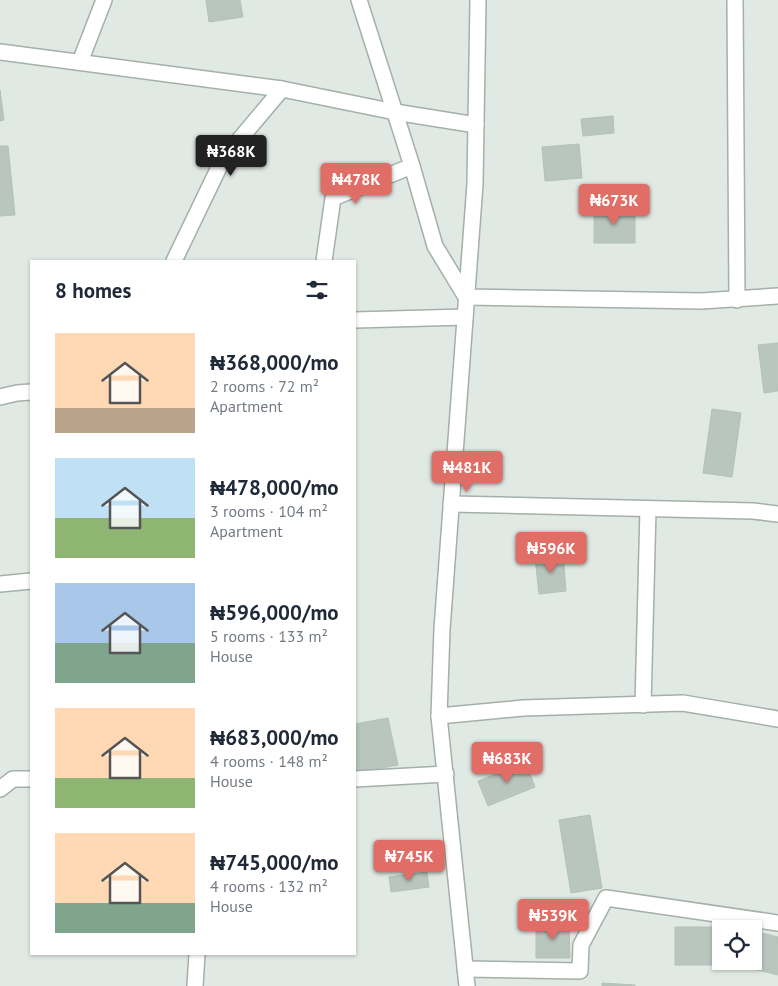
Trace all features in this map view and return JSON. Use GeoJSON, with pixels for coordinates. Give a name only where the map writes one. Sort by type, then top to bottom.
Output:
{"type":"FeatureCollection","features":[{"type":"Feature","properties":{"kind":"street"},"geometry":{"type":"LineString","coordinates":[[80,62],[104,0]]}},
{"type":"Feature","properties":{"kind":"street"},"geometry":{"type":"LineString","coordinates":[[359,0],[412,166],[435,246],[466,297]]}},
{"type":"Feature","properties":{"kind":"street"},"geometry":{"type":"LineString","coordinates":[[467,986],[439,716],[442,629],[475,184],[478,0]]}},
{"type":"Feature","properties":{"kind":"street"},"geometry":{"type":"LineString","coordinates":[[735,0],[737,300]]}},
{"type":"Feature","properties":{"kind":"street"},"geometry":{"type":"LineString","coordinates":[[0,52],[282,89],[394,112],[476,125]]}},
{"type":"Feature","properties":{"kind":"street"},"geometry":{"type":"LineString","coordinates":[[174,260],[223,159],[282,89]]}},
{"type":"Feature","properties":{"kind":"street"},"geometry":{"type":"LineString","coordinates":[[324,260],[333,198],[412,166]]}},
{"type":"Feature","properties":{"kind":"street"},"geometry":{"type":"LineString","coordinates":[[466,297],[701,301],[778,296]]}},
{"type":"Feature","properties":{"kind":"street"},"geometry":{"type":"LineString","coordinates":[[356,320],[465,316]]}},
{"type":"Feature","properties":{"kind":"street"},"geometry":{"type":"LineString","coordinates":[[0,397],[30,392]]}},
{"type":"Feature","properties":{"kind":"street"},"geometry":{"type":"LineString","coordinates":[[451,504],[778,514]]}},
{"type":"Feature","properties":{"kind":"street"},"geometry":{"type":"LineString","coordinates":[[643,705],[648,509]]}},
{"type":"Feature","properties":{"kind":"street"},"geometry":{"type":"LineString","coordinates":[[0,584],[30,581]]}},
{"type":"Feature","properties":{"kind":"street"},"geometry":{"type":"LineString","coordinates":[[439,716],[523,708],[683,703],[778,719]]}},
{"type":"Feature","properties":{"kind":"street"},"geometry":{"type":"LineString","coordinates":[[356,779],[446,774]]}},
{"type":"Feature","properties":{"kind":"street"},"geometry":{"type":"LineString","coordinates":[[0,789],[13,779],[30,779]]}},
{"type":"Feature","properties":{"kind":"street"},"geometry":{"type":"LineString","coordinates":[[465,969],[580,971],[581,945],[606,898],[778,923]]}},
{"type":"Feature","properties":{"kind":"street"},"geometry":{"type":"LineString","coordinates":[[195,986],[197,955]]}},
{"type":"Feature","properties":{"kind":"building"},"geometry":{"type":"Polygon","coordinates":[[[206,0],[240,0],[243,17],[209,22],[206,0]]]}},
{"type":"Feature","properties":{"kind":"building"},"geometry":{"type":"Polygon","coordinates":[[[0,90],[4,120],[0,121],[0,90]]]}},
{"type":"Feature","properties":{"kind":"building"},"geometry":{"type":"Polygon","coordinates":[[[613,116],[614,133],[583,136],[581,119],[613,116]]]}},
{"type":"Feature","properties":{"kind":"building"},"geometry":{"type":"Polygon","coordinates":[[[579,144],[582,178],[545,181],[542,147],[579,144]]]}},
{"type":"Feature","properties":{"kind":"building"},"geometry":{"type":"Polygon","coordinates":[[[0,146],[8,146],[15,215],[0,216],[0,146]]]}},
{"type":"Feature","properties":{"kind":"building"},"geometry":{"type":"Polygon","coordinates":[[[594,209],[635,209],[635,243],[594,243],[594,209]]]}},
{"type":"Feature","properties":{"kind":"building"},"geometry":{"type":"Polygon","coordinates":[[[778,343],[778,391],[764,393],[758,345],[778,343]]]}},
{"type":"Feature","properties":{"kind":"building"},"geometry":{"type":"Polygon","coordinates":[[[712,409],[741,413],[732,477],[703,473],[712,409]]]}},
{"type":"Feature","properties":{"kind":"building"},"geometry":{"type":"Polygon","coordinates":[[[563,554],[566,591],[539,594],[535,557],[563,554]]]}},
{"type":"Feature","properties":{"kind":"building"},"geometry":{"type":"Polygon","coordinates":[[[388,718],[398,765],[356,773],[356,724],[388,718]]]}},
{"type":"Feature","properties":{"kind":"building"},"geometry":{"type":"Polygon","coordinates":[[[526,763],[535,787],[488,806],[478,781],[526,763]]]}},
{"type":"Feature","properties":{"kind":"building"},"geometry":{"type":"Polygon","coordinates":[[[590,815],[602,888],[571,893],[559,820],[590,815]]]}},
{"type":"Feature","properties":{"kind":"building"},"geometry":{"type":"Polygon","coordinates":[[[427,872],[429,887],[391,892],[389,877],[427,872]]]}},
{"type":"Feature","properties":{"kind":"building"},"geometry":{"type":"Polygon","coordinates":[[[569,923],[570,958],[536,958],[536,924],[569,923]]]}},
{"type":"Feature","properties":{"kind":"building"},"geometry":{"type":"Polygon","coordinates":[[[675,927],[712,927],[712,965],[675,965],[675,927]]]}},
{"type":"Feature","properties":{"kind":"building"},"geometry":{"type":"Polygon","coordinates":[[[762,933],[778,937],[778,975],[758,970],[762,970],[762,933]]]}},
{"type":"Feature","properties":{"kind":"building"},"geometry":{"type":"Polygon","coordinates":[[[602,983],[635,985],[635,986],[602,986],[602,983]]]}}]}
